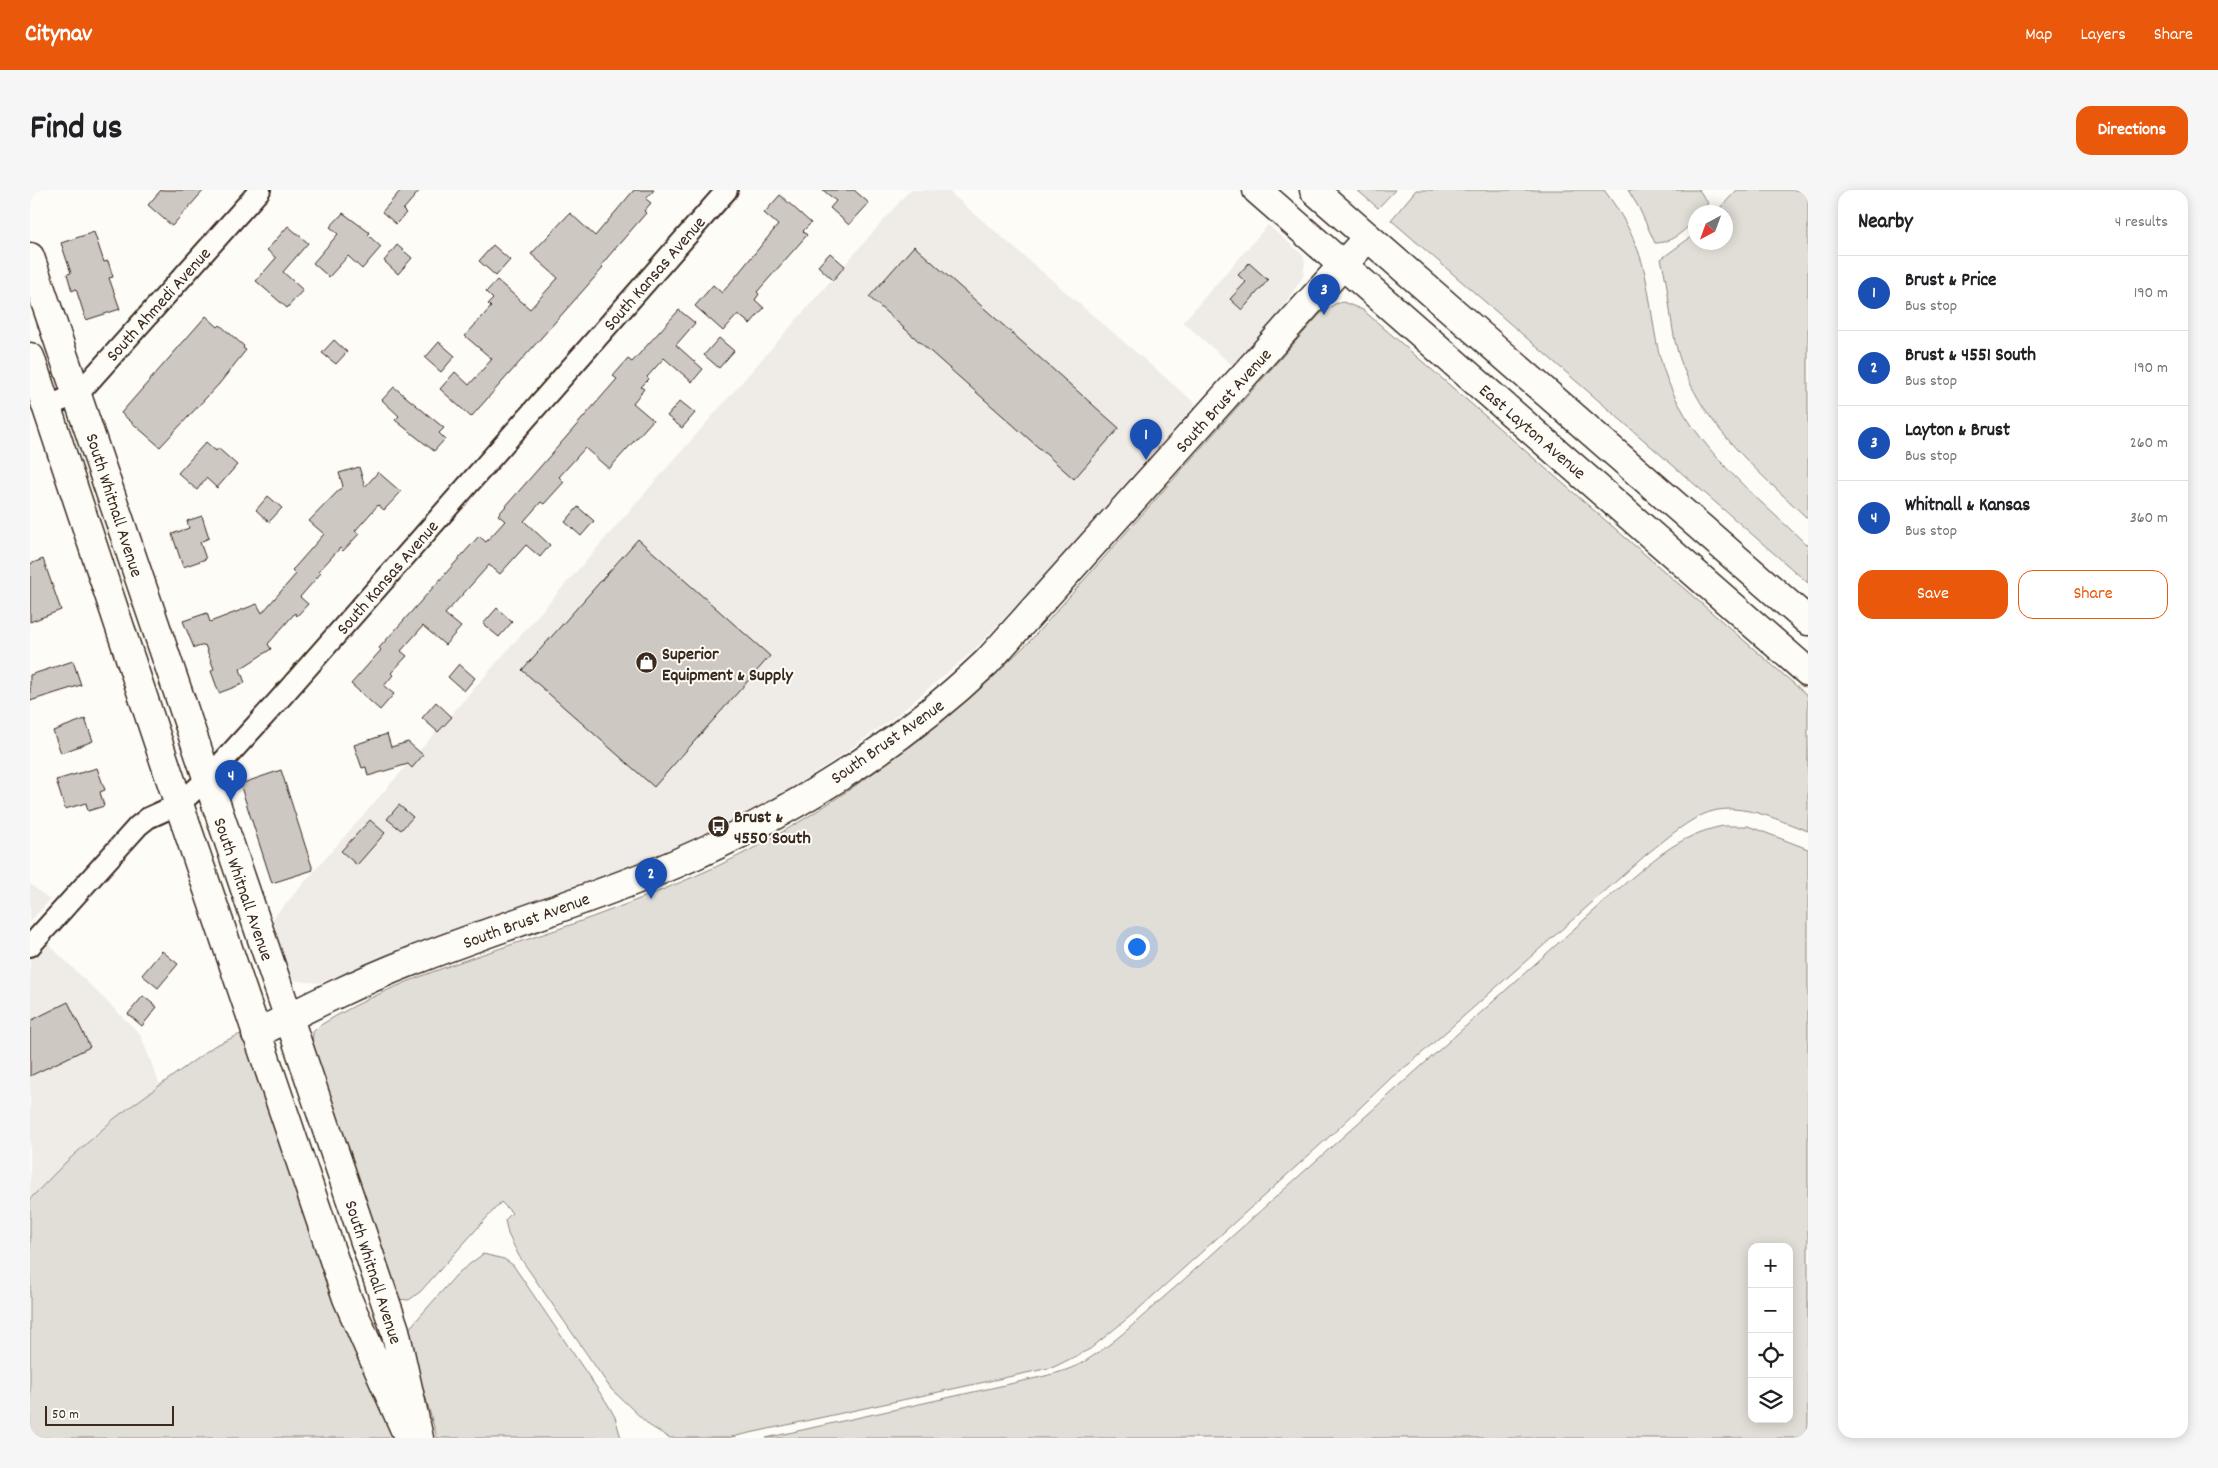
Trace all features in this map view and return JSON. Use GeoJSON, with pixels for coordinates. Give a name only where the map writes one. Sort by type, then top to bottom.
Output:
{"type":"FeatureCollection","features":[{"type":"Feature","properties":{"kind":"street","name":"South Ahmedi Avenue"},"geometry":{"type":"LineString","coordinates":[[48,406],[78,394],[260,190]]}},
{"type":"Feature","properties":{"kind":"street","name":"South Kansas Avenue"},"geometry":{"type":"LineString","coordinates":[[30,946],[138,826],[148,818],[179,804],[207,779],[285,694],[727,190]]}},
{"type":"Feature","properties":{"kind":"street","name":"East Layton Avenue"},"geometry":{"type":"LineString","coordinates":[[1258,190],[1808,672]]}},
{"type":"Feature","properties":{"kind":"street"},"geometry":{"type":"LineString","coordinates":[[1314,190],[1808,620]]}},
{"type":"Feature","properties":{"kind":"street","name":"South Brust Avenue"},"geometry":{"type":"LineString","coordinates":[[256,1034],[411,961],[563,907],[698,854],[781,812],[838,777],[916,723],[962,686],[987,662],[1368,237]]}},
{"type":"Feature","properties":{"kind":"street","name":"South Whitnall Avenue"},"geometry":{"type":"LineString","coordinates":[[30,257],[395,1330],[419,1438]]}},
{"type":"Feature","properties":{"kind":"street","name":"South Whitnall Avenue"},"geometry":{"type":"LineString","coordinates":[[30,357],[48,406],[104,583],[347,1298],[408,1438]]}},
{"type":"Feature","properties":{"kind":"street"},"geometry":{"type":"LineString","coordinates":[[104,583],[137,571]]}},
{"type":"Feature","properties":{"kind":"shaded area"},"geometry":{"type":"Polygon","coordinates":[[[910,190],[947,190],[1196,404],[1031,590],[972,652],[895,717],[833,761],[780,795],[734,820],[651,860],[576,888],[448,931],[320,983],[297,981],[289,976],[268,924],[910,190]]]}},
{"type":"Feature","properties":{"kind":"shaded area"},"geometry":{"type":"Polygon","coordinates":[[[1357,190],[1395,190],[1378,208],[1357,190]]]}},
{"type":"Feature","properties":{"kind":"shaded area"},"geometry":{"type":"Polygon","coordinates":[[[1416,190],[1604,190],[1618,210],[1640,255],[1659,354],[1667,379],[1679,404],[1693,427],[1728,470],[1808,546],[1808,583],[1391,220],[1416,190]]]}},
{"type":"Feature","properties":{"kind":"shaded area"},"geometry":{"type":"Polygon","coordinates":[[[1628,190],[1699,190],[1708,203],[1707,205],[1688,205],[1688,227],[1672,239],[1655,243],[1639,208],[1628,190]]]}},
{"type":"Feature","properties":{"kind":"shaded area"},"geometry":{"type":"Polygon","coordinates":[[[1737,190],[1808,190],[1808,519],[1750,463],[1715,424],[1700,402],[1678,353],[1661,259],[1688,239],[1688,250],[1733,250],[1733,205],[1723,205],[1737,190]]]}},
{"type":"Feature","properties":{"kind":"shaded area"},"geometry":{"type":"Polygon","coordinates":[[[1268,225],[1303,255],[1305,262],[1303,277],[1277,316],[1232,365],[1183,322],[1268,225]]]}},
{"type":"Feature","properties":{"kind":"shaded area"},"geometry":{"type":"Polygon","coordinates":[[[1343,302],[1363,310],[1808,696],[1808,831],[1764,815],[1730,809],[1709,812],[1681,827],[1648,853],[1413,1061],[1392,1077],[1340,1127],[1133,1314],[1090,1349],[1054,1367],[727,1438],[670,1438],[650,1426],[611,1389],[519,1256],[508,1234],[505,1220],[512,1213],[501,1202],[420,1292],[409,1300],[396,1299],[312,1048],[313,1032],[319,1026],[353,1006],[425,975],[574,924],[716,867],[788,829],[897,756],[964,701],[1029,642],[1320,314],[1335,304],[1343,302]]]}},
{"type":"Feature","properties":{"kind":"shaded area"},"geometry":{"type":"Polygon","coordinates":[[[1723,826],[1748,826],[1808,849],[1808,1438],[766,1438],[1041,1377],[1071,1368],[1087,1360],[1112,1343],[1134,1324],[1615,892],[1665,851],[1692,836],[1723,826]]]}},
{"type":"Feature","properties":{"kind":"shaded area"},"geometry":{"type":"Polygon","coordinates":[[[30,884],[50,900],[30,922],[30,884]]]}},
{"type":"Feature","properties":{"kind":"shaded area"},"geometry":{"type":"Polygon","coordinates":[[[30,926],[140,1034],[160,1085],[115,1118],[65,1163],[30,1199],[30,926]]]}},
{"type":"Feature","properties":{"kind":"shaded area"},"geometry":{"type":"Polygon","coordinates":[[[245,1032],[334,1295],[393,1438],[30,1438],[30,1199],[65,1163],[115,1118],[214,1046],[245,1032]]]}},
{"type":"Feature","properties":{"kind":"shaded area"},"geometry":{"type":"Polygon","coordinates":[[[483,1254],[504,1259],[513,1265],[607,1403],[615,1417],[621,1438],[437,1438],[407,1331],[458,1273],[483,1254]]]}},
{"type":"Feature","properties":{"kind":"building"},"geometry":{"type":"Polygon","coordinates":[[[161,190],[204,190],[172,226],[148,205],[161,190]]]}},
{"type":"Feature","properties":{"kind":"building"},"geometry":{"type":"Polygon","coordinates":[[[401,190],[420,190],[403,210],[406,213],[396,224],[382,212],[401,190]]]}},
{"type":"Feature","properties":{"kind":"building"},"geometry":{"type":"Polygon","coordinates":[[[634,190],[654,190],[646,199],[651,203],[644,211],[646,213],[607,258],[601,266],[603,268],[471,417],[440,389],[455,372],[469,385],[492,359],[465,336],[491,307],[488,304],[493,299],[486,292],[497,280],[530,309],[558,278],[531,254],[570,213],[595,236],[634,190]]]}},
{"type":"Feature","properties":{"kind":"building"},"geometry":{"type":"Polygon","coordinates":[[[823,190],[854,190],[869,203],[849,225],[830,208],[836,201],[823,190]]]}},
{"type":"Feature","properties":{"kind":"building"},"geometry":{"type":"Polygon","coordinates":[[[780,195],[811,223],[803,231],[807,235],[757,292],[759,294],[755,300],[764,308],[750,324],[738,314],[723,331],[695,306],[713,285],[722,293],[778,225],[764,213],[780,195]]]}},
{"type":"Feature","properties":{"kind":"building"},"geometry":{"type":"Polygon","coordinates":[[[343,213],[370,233],[368,235],[381,247],[362,269],[348,256],[329,277],[313,263],[338,234],[330,227],[343,213]]]}},
{"type":"Feature","properties":{"kind":"building"},"geometry":{"type":"Polygon","coordinates":[[[288,226],[308,243],[283,272],[303,290],[287,308],[256,281],[276,258],[267,250],[288,226]]]}},
{"type":"Feature","properties":{"kind":"building"},"geometry":{"type":"Polygon","coordinates":[[[94,232],[104,262],[108,261],[113,277],[109,278],[120,309],[86,320],[76,289],[72,291],[67,274],[71,273],[61,243],[94,232]]]}},
{"type":"Feature","properties":{"kind":"building"},"geometry":{"type":"Polygon","coordinates":[[[397,245],[412,258],[398,274],[384,261],[397,245]]]}},
{"type":"Feature","properties":{"kind":"building"},"geometry":{"type":"Polygon","coordinates":[[[493,245],[510,260],[496,276],[479,261],[493,245]]]}},
{"type":"Feature","properties":{"kind":"building"},"geometry":{"type":"Polygon","coordinates":[[[914,246],[1119,428],[1074,479],[869,297],[914,246]]]}},
{"type":"Feature","properties":{"kind":"building"},"geometry":{"type":"Polygon","coordinates":[[[830,253],[845,266],[833,280],[818,266],[830,253]]]}},
{"type":"Feature","properties":{"kind":"building"},"geometry":{"type":"Polygon","coordinates":[[[1249,263],[1268,280],[1242,310],[1230,299],[1246,282],[1238,275],[1249,263]]]}},
{"type":"Feature","properties":{"kind":"building"},"geometry":{"type":"Polygon","coordinates":[[[679,310],[695,323],[676,345],[703,369],[692,382],[664,358],[647,377],[649,379],[641,387],[644,389],[633,403],[653,420],[609,469],[585,448],[559,477],[564,482],[544,504],[541,502],[524,521],[550,545],[540,557],[526,545],[500,574],[489,565],[445,614],[461,627],[445,645],[423,626],[401,651],[407,656],[391,673],[393,675],[384,686],[394,694],[380,710],[351,684],[381,650],[379,648],[479,536],[486,542],[505,521],[498,515],[617,379],[613,376],[628,359],[632,362],[679,310]]]}},
{"type":"Feature","properties":{"kind":"building"},"geometry":{"type":"Polygon","coordinates":[[[206,316],[218,327],[220,325],[246,350],[219,384],[160,447],[121,413],[206,316]]]}},
{"type":"Feature","properties":{"kind":"building"},"geometry":{"type":"Polygon","coordinates":[[[719,338],[734,351],[719,368],[704,355],[719,338]]]}},
{"type":"Feature","properties":{"kind":"building"},"geometry":{"type":"Polygon","coordinates":[[[334,340],[347,352],[336,364],[322,353],[334,340]]]}},
{"type":"Feature","properties":{"kind":"building"},"geometry":{"type":"Polygon","coordinates":[[[439,342],[455,356],[441,372],[425,358],[439,342]]]}},
{"type":"Feature","properties":{"kind":"building"},"geometry":{"type":"Polygon","coordinates":[[[394,387],[444,428],[439,433],[445,439],[434,451],[395,420],[399,416],[382,400],[394,387]]]}},
{"type":"Feature","properties":{"kind":"building"},"geometry":{"type":"Polygon","coordinates":[[[680,401],[695,413],[682,428],[667,416],[680,401]]]}},
{"type":"Feature","properties":{"kind":"building"},"geometry":{"type":"Polygon","coordinates":[[[206,442],[216,451],[218,448],[237,465],[217,488],[206,478],[197,490],[178,473],[206,442]]]}},
{"type":"Feature","properties":{"kind":"building"},"geometry":{"type":"Polygon","coordinates":[[[359,467],[365,487],[378,472],[401,492],[384,510],[378,505],[355,531],[359,534],[343,551],[340,548],[319,571],[321,573],[300,597],[308,604],[297,616],[295,613],[268,644],[271,649],[240,669],[245,683],[219,693],[211,671],[214,669],[205,645],[194,648],[183,621],[207,613],[210,622],[257,604],[262,613],[296,574],[292,570],[324,534],[309,521],[343,486],[339,473],[359,467]]]}},
{"type":"Feature","properties":{"kind":"building"},"geometry":{"type":"Polygon","coordinates":[[[268,496],[282,508],[269,522],[256,510],[268,496]]]}},
{"type":"Feature","properties":{"kind":"building"},"geometry":{"type":"Polygon","coordinates":[[[578,507],[594,521],[581,536],[565,522],[578,507]]]}},
{"type":"Feature","properties":{"kind":"building"},"geometry":{"type":"Polygon","coordinates":[[[202,516],[209,538],[200,542],[206,559],[183,567],[172,534],[189,528],[187,521],[202,516]]]}},
{"type":"Feature","properties":{"kind":"building","name":"Superior Equipment & Supply"},"geometry":{"type":"Polygon","coordinates":[[[638,539],[770,656],[654,787],[522,670],[638,539]]]}},
{"type":"Feature","properties":{"kind":"building"},"geometry":{"type":"Polygon","coordinates":[[[43,559],[61,610],[30,622],[30,564],[43,559]]]}},
{"type":"Feature","properties":{"kind":"building"},"geometry":{"type":"Polygon","coordinates":[[[497,608],[512,622],[499,637],[483,624],[497,608]]]}},
{"type":"Feature","properties":{"kind":"building"},"geometry":{"type":"Polygon","coordinates":[[[73,661],[81,685],[30,701],[30,675],[73,661]]]}},
{"type":"Feature","properties":{"kind":"building"},"geometry":{"type":"Polygon","coordinates":[[[459,664],[475,678],[464,691],[448,677],[459,664]]]}},
{"type":"Feature","properties":{"kind":"building"},"geometry":{"type":"Polygon","coordinates":[[[436,702],[452,717],[438,732],[422,718],[436,702]]]}},
{"type":"Feature","properties":{"kind":"building"},"geometry":{"type":"Polygon","coordinates":[[[85,719],[93,741],[61,753],[53,731],[85,719]]]}},
{"type":"Feature","properties":{"kind":"building"},"geometry":{"type":"Polygon","coordinates":[[[387,734],[391,747],[408,742],[423,755],[412,768],[408,764],[368,776],[366,767],[362,768],[354,745],[387,734]]]}},
{"type":"Feature","properties":{"kind":"building"},"geometry":{"type":"Polygon","coordinates":[[[97,768],[105,790],[100,792],[104,806],[88,811],[86,803],[65,809],[56,780],[97,768]]]}},
{"type":"Feature","properties":{"kind":"building"},"geometry":{"type":"Polygon","coordinates":[[[281,770],[313,870],[272,883],[240,784],[281,770]]]}},
{"type":"Feature","properties":{"kind":"building"},"geometry":{"type":"Polygon","coordinates":[[[399,805],[413,817],[401,830],[387,819],[399,805]]]}},
{"type":"Feature","properties":{"kind":"building"},"geometry":{"type":"Polygon","coordinates":[[[370,820],[385,833],[357,865],[341,851],[370,820]]]}},
{"type":"Feature","properties":{"kind":"building"},"geometry":{"type":"Polygon","coordinates":[[[162,951],[178,964],[158,988],[142,975],[162,951]]]}},
{"type":"Feature","properties":{"kind":"building"},"geometry":{"type":"Polygon","coordinates":[[[143,996],[157,1007],[142,1026],[128,1014],[143,996]]]}},
{"type":"Feature","properties":{"kind":"building"},"geometry":{"type":"Polygon","coordinates":[[[68,1002],[90,1047],[30,1076],[30,1021],[68,1002]]]}},
{"type":"Feature","properties":{"kind":"place","name":"Layton & Brust"},"geometry":{"type":"Point","coordinates":[1324,315]}},
{"type":"Feature","properties":{"kind":"place","name":"Brust & Price"},"geometry":{"type":"Point","coordinates":[1146,460]}},
{"type":"Feature","properties":{"kind":"place","name":"Superior Equipment & Supply"},"geometry":{"type":"Point","coordinates":[646,663]}},
{"type":"Feature","properties":{"kind":"place","name":"Whitnall & Kansas"},"geometry":{"type":"Point","coordinates":[231,801]}},
{"type":"Feature","properties":{"kind":"place","name":"Brust & 4550 South"},"geometry":{"type":"Point","coordinates":[718,826]}},
{"type":"Feature","properties":{"kind":"place","name":"Brust & 4551 South"},"geometry":{"type":"Point","coordinates":[651,899]}}]}
